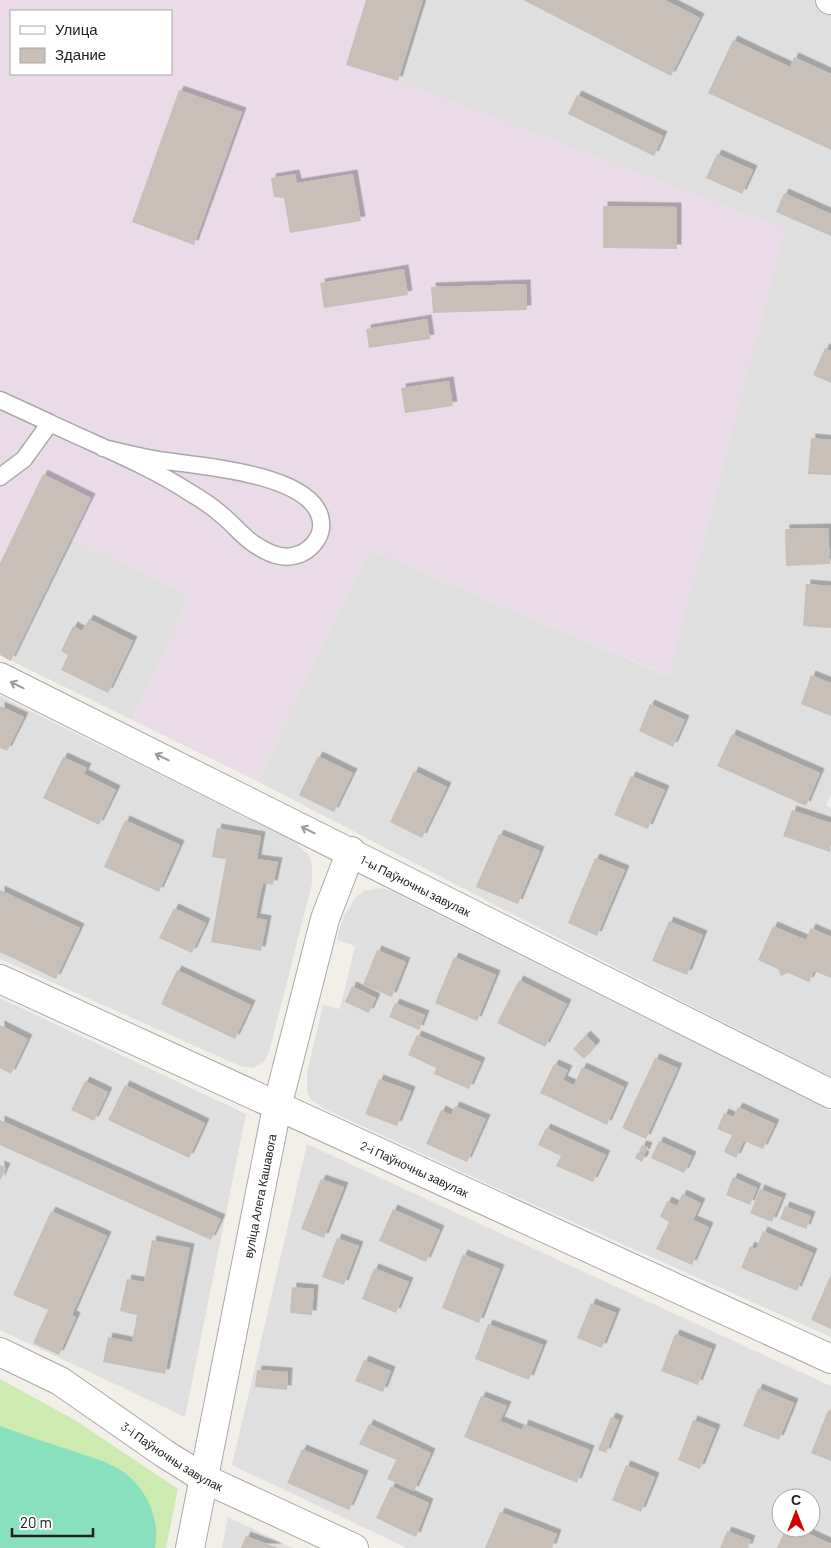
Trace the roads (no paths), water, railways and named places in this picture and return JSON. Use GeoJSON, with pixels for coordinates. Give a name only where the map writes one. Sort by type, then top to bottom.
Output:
{"type":"FeatureCollection","features":[{"type":"Feature","properties":{"kind":"street","name":"1-ы Паўночны завулак"},"geometry":{"type":"LineString","coordinates":[[0,676],[831,1094]]}},
{"type":"Feature","properties":{"kind":"street","name":"вуліца Алега Кашавога"},"geometry":{"type":"LineString","coordinates":[[190,1548],[277,1107],[325,919],[351,851]]}},
{"type":"Feature","properties":{"kind":"street","name":"2-і Паўночны завулак"},"geometry":{"type":"LineString","coordinates":[[0,979],[831,1359]]}},
{"type":"Feature","properties":{"kind":"street","name":"3-і Паўночны завулак"},"geometry":{"type":"LineString","coordinates":[[0,1352],[74,1390],[165,1454],[205,1478],[354,1548]]}},
{"type":"Feature","properties":{"kind":"lane"},"geometry":{"type":"LineString","coordinates":[[0,400],[103,448],[188,491],[223,515],[251,542],[270,554],[286,557],[300,554],[313,545],[321,530],[320,514],[309,500],[293,489],[269,479],[237,472],[153,460],[103,448]]}},
{"type":"Feature","properties":{"kind":"lane"},"geometry":{"type":"LineString","coordinates":[[0,477],[24,459],[50,423]]}}]}
